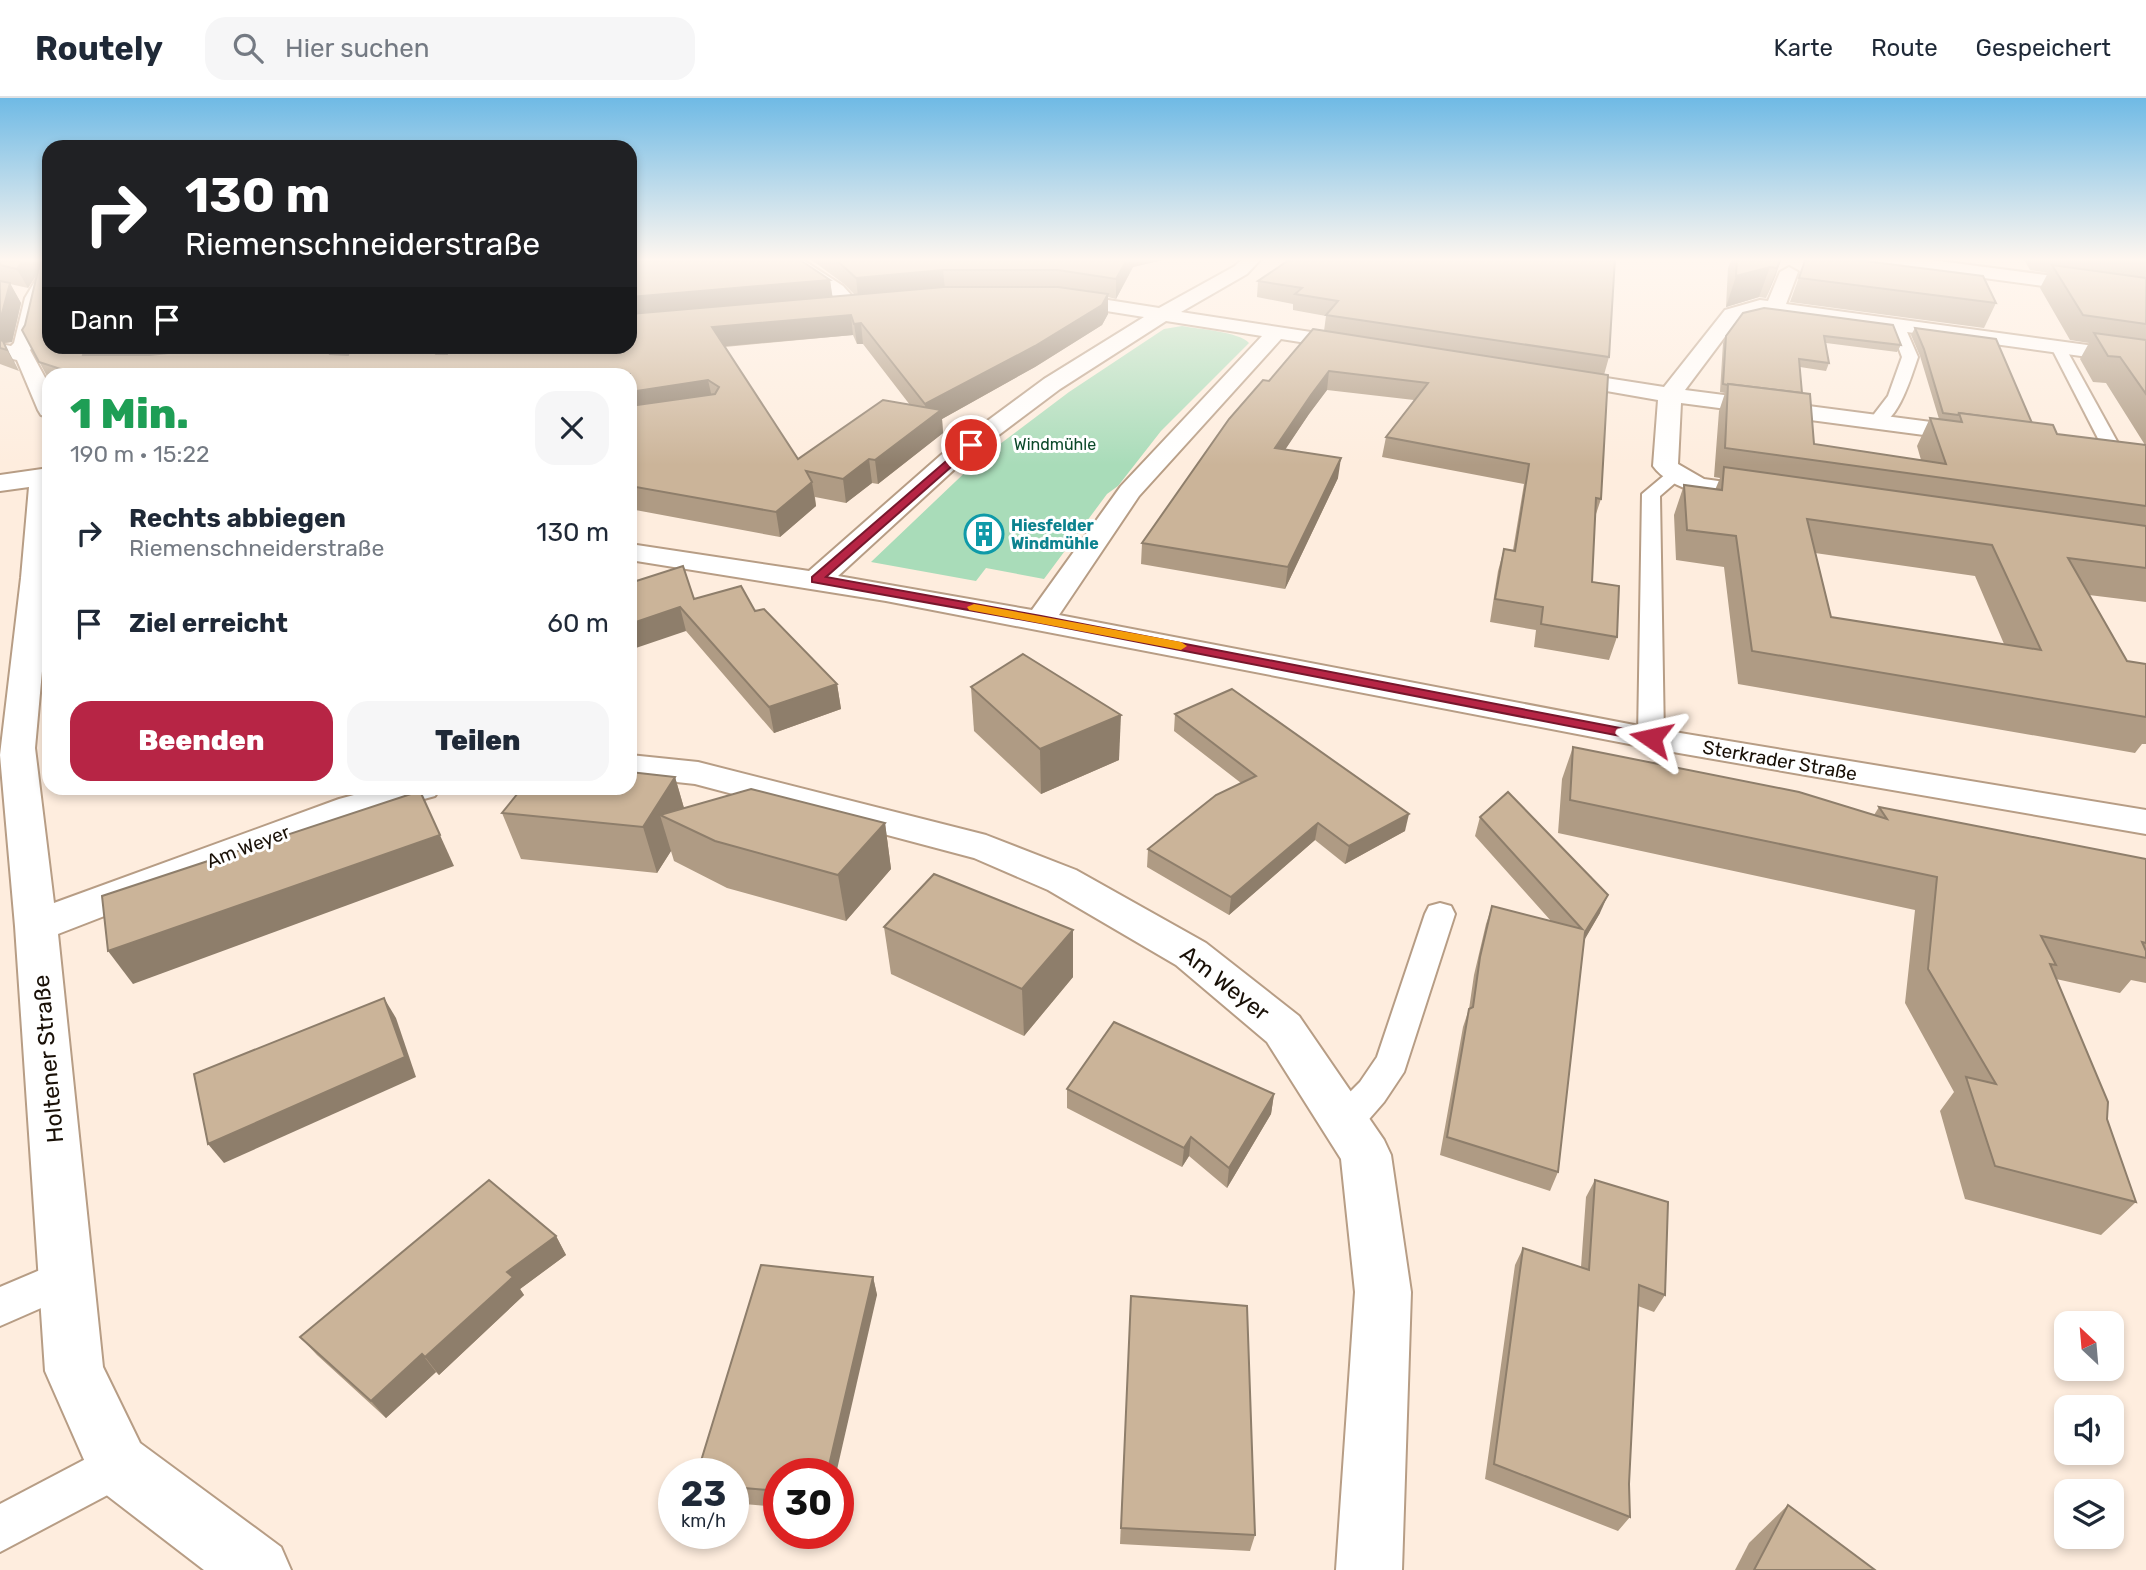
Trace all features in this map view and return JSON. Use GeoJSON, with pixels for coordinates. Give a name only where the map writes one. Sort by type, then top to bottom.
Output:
{"type":"FeatureCollection","features":[{"type":"Feature","properties":{"kind":"street"},"geometry":{"type":"LineString","coordinates":[[9,351],[24,345],[28,327]]}},
{"type":"Feature","properties":{"kind":"street"},"geometry":{"type":"LineString","coordinates":[[817,579],[950,460],[1052,384],[1143,327]]}},
{"type":"Feature","properties":{"kind":"street"},"geometry":{"type":"LineString","coordinates":[[1243,327],[1372,347]]}},
{"type":"Feature","properties":{"kind":"street"},"geometry":{"type":"LineString","coordinates":[[1722,327],[1670,395],[1665,466],[1673,477],[1700,485],[1795,498]]}},
{"type":"Feature","properties":{"kind":"street"},"geometry":{"type":"LineString","coordinates":[[1910,327],[2146,359]]}},
{"type":"Feature","properties":{"kind":"street"},"geometry":{"type":"LineString","coordinates":[[1041,619],[1130,491],[1277,332]]}},
{"type":"Feature","properties":{"kind":"street"},"geometry":{"type":"LineString","coordinates":[[9,351],[25,355],[42,382]]}},
{"type":"Feature","properties":{"kind":"street"},"geometry":{"type":"LineString","coordinates":[[267,357],[353,356]]}},
{"type":"Feature","properties":{"kind":"street"},"geometry":{"type":"LineString","coordinates":[[1535,373],[1670,395],[1996,438]]}},
{"type":"Feature","properties":{"kind":"street"},"geometry":{"type":"LineString","coordinates":[[2088,450],[2125,455]]}},
{"type":"Feature","properties":{"kind":"street","name":"Holtener Straße"},"geometry":{"type":"LineString","coordinates":[[30,479],[36,579],[22,746],[74,1371],[118,1465],[258,1570]]}},
{"type":"Feature","properties":{"kind":"street","name":"Sterkrader Straße"},"geometry":{"type":"LineString","coordinates":[[637,553],[817,579],[1041,619],[1651,738],[2146,822]]}},
{"type":"Feature","properties":{"kind":"street","name":"Am Weyer"},"geometry":{"type":"LineString","coordinates":[[637,767],[698,773],[774,795],[986,848],[1062,880],[1192,954],[1283,1029],[1366,1155],[1383,1292],[1369,1570]]}},
{"type":"Feature","properties":{"kind":"street","name":"Am Weyer"},"geometry":{"type":"LineString","coordinates":[[37,926],[352,807],[396,795]]}},
{"type":"Feature","properties":{"kind":"lane"},"geometry":{"type":"LineString","coordinates":[[1876,422],[1896,397],[1910,357],[1898,327]]}},
{"type":"Feature","properties":{"kind":"lane"},"geometry":{"type":"LineString","coordinates":[[2058,346],[2078,385],[2125,455]]}},
{"type":"Feature","properties":{"kind":"lane"},"geometry":{"type":"LineString","coordinates":[[1651,738],[1651,494],[1673,477]]}},
{"type":"Feature","properties":{"kind":"lane"},"geometry":{"type":"LineString","coordinates":[[1344,1122],[1372,1092],[1392,1062],[1440,914]]}},
{"type":"Feature","properties":{"kind":"lane"},"geometry":{"type":"LineString","coordinates":[[0,1307],[66,1278]]}},
{"type":"Feature","properties":{"kind":"lane"},"geometry":{"type":"LineString","coordinates":[[0,1530],[118,1465]]}},
{"type":"Feature","properties":{"kind":"green space","name":"Windmühle"},"geometry":{"type":"Polygon","coordinates":[[[1186,327],[1237,336],[1249,343],[1161,431],[1118,486],[1107,494],[1044,579],[986,568],[976,581],[871,562],[976,462],[1069,392],[1164,329],[1186,327]]]}},
{"type":"Feature","properties":{"kind":"building"},"geometry":{"type":"Polygon","coordinates":[[[24,327],[42,327],[42,354],[637,354],[637,327],[716,327],[712,327],[798,459],[883,400],[941,410],[875,460],[869,459],[843,479],[806,471],[812,482],[776,512],[637,487],[637,405],[715,394],[719,387],[708,380],[637,391],[637,368],[58,368],[39,362],[22,330],[24,327]]]}},
{"type":"Feature","properties":{"kind":"building"},"geometry":{"type":"Polygon","coordinates":[[[864,327],[1067,327],[1035,346],[925,404],[864,327]]]}},
{"type":"Feature","properties":{"kind":"building"},"geometry":{"type":"Polygon","coordinates":[[[1405,327],[1611,327],[1609,357],[1405,327]]]}},
{"type":"Feature","properties":{"kind":"building"},"geometry":{"type":"Polygon","coordinates":[[[1733,327],[1894,327],[1901,345],[1824,336],[1829,363],[1799,359],[1802,393],[1723,384],[1726,336],[1733,327]]]}},
{"type":"Feature","properties":{"kind":"building"},"geometry":{"type":"Polygon","coordinates":[[[1915,328],[1996,339],[2032,423],[1943,413],[1915,328]]]}},
{"type":"Feature","properties":{"kind":"building"},"geometry":{"type":"Polygon","coordinates":[[[1313,329],[1608,375],[1601,499],[1596,498],[1592,582],[1619,586],[1617,637],[1541,624],[1543,607],[1495,599],[1504,549],[1515,551],[1529,464],[1386,437],[1428,383],[1329,371],[1275,448],[1341,458],[1288,567],[1142,543],[1229,419],[1263,380],[1269,381],[1313,329]]]}},
{"type":"Feature","properties":{"kind":"building"},"geometry":{"type":"Polygon","coordinates":[[[2094,333],[2146,340],[2146,394],[2120,357],[2108,356],[2094,333]]]}},
{"type":"Feature","properties":{"kind":"building"},"geometry":{"type":"Polygon","coordinates":[[[0,340],[3,341],[7,350],[0,348],[0,340]]]}},
{"type":"Feature","properties":{"kind":"building"},"geometry":{"type":"Polygon","coordinates":[[[1728,384],[1810,394],[1814,444],[1946,464],[1930,418],[1962,422],[1959,413],[2053,425],[2057,434],[2146,445],[2146,506],[1725,448],[1728,384]]]}},
{"type":"Feature","properties":{"kind":"building"},"geometry":{"type":"Polygon","coordinates":[[[1724,467],[2146,526],[2146,568],[2068,558],[2127,661],[2146,664],[2146,717],[1752,651],[1736,536],[1687,530],[1684,485],[1722,490],[1724,467]],[[1807,519],[1831,617],[2041,650],[1992,545],[1807,519]]]}},
{"type":"Feature","properties":{"kind":"building"},"geometry":{"type":"Polygon","coordinates":[[[683,566],[694,599],[741,586],[755,611],[764,609],[837,684],[769,707],[680,607],[637,622],[637,581],[683,566]]]}},
{"type":"Feature","properties":{"kind":"building"},"geometry":{"type":"Polygon","coordinates":[[[1023,654],[1121,715],[1040,749],[971,687],[1023,654]]]}},
{"type":"Feature","properties":{"kind":"building"},"geometry":{"type":"Polygon","coordinates":[[[1232,689],[1409,814],[1349,846],[1318,823],[1231,897],[1148,849],[1216,795],[1256,776],[1175,714],[1232,689]]]}},
{"type":"Feature","properties":{"kind":"building"},"geometry":{"type":"Polygon","coordinates":[[[1573,747],[1799,792],[1887,819],[1879,807],[2146,859],[2146,943],[2142,942],[2146,958],[2041,936],[2056,965],[2050,964],[2108,1102],[2107,1119],[2136,1202],[1995,1166],[1966,1077],[1996,1084],[1928,969],[1937,877],[1570,800],[1573,747]]]}},
{"type":"Feature","properties":{"kind":"building"},"geometry":{"type":"Polygon","coordinates":[[[637,773],[675,777],[643,827],[502,813],[516,795],[637,795],[637,773]]]}},
{"type":"Feature","properties":{"kind":"building"},"geometry":{"type":"Polygon","coordinates":[[[751,789],[885,823],[838,875],[715,841],[660,815],[751,789]]]}},
{"type":"Feature","properties":{"kind":"building"},"geometry":{"type":"Polygon","coordinates":[[[1508,792],[1608,895],[1585,932],[1558,1172],[1447,1137],[1469,1009],[1473,1007],[1480,957],[1492,906],[1582,929],[1480,817],[1508,792]]]}},
{"type":"Feature","properties":{"kind":"building"},"geometry":{"type":"Polygon","coordinates":[[[408,795],[422,795],[440,835],[108,951],[102,896],[408,795]]]}},
{"type":"Feature","properties":{"kind":"building"},"geometry":{"type":"Polygon","coordinates":[[[934,874],[1073,930],[1022,989],[884,927],[934,874]]]}},
{"type":"Feature","properties":{"kind":"building"},"geometry":{"type":"Polygon","coordinates":[[[384,998],[405,1057],[208,1144],[194,1074],[384,998]]]}},
{"type":"Feature","properties":{"kind":"building"},"geometry":{"type":"Polygon","coordinates":[[[1114,1022],[1274,1094],[1229,1168],[1191,1137],[1184,1148],[1067,1089],[1114,1022]]]}},
{"type":"Feature","properties":{"kind":"building"},"geometry":{"type":"Polygon","coordinates":[[[489,1180],[556,1236],[507,1272],[513,1277],[425,1357],[422,1354],[371,1401],[300,1337],[489,1180]]]}},
{"type":"Feature","properties":{"kind":"building"},"geometry":{"type":"Polygon","coordinates":[[[1595,1180],[1668,1202],[1665,1295],[1639,1285],[1629,1484],[1630,1517],[1494,1464],[1523,1248],[1589,1270],[1595,1180]]]}},
{"type":"Feature","properties":{"kind":"building"},"geometry":{"type":"Polygon","coordinates":[[[761,1265],[873,1277],[831,1458],[763,1458],[763,1490],[749,1488],[749,1458],[702,1458],[761,1265]]]}},
{"type":"Feature","properties":{"kind":"building"},"geometry":{"type":"Polygon","coordinates":[[[1131,1296],[1247,1306],[1255,1535],[1121,1528],[1131,1296]]]}},
{"type":"Feature","properties":{"kind":"building"},"geometry":{"type":"Polygon","coordinates":[[[1788,1505],[1875,1570],[1754,1570],[1788,1505]]]}},
{"type":"Feature","properties":{"kind":"slow traffic"},"geometry":{"type":"LineString","coordinates":[[974,607],[1181,646]]}},
{"type":"Feature","properties":{"kind":"place","name":"Hiesfelder Windmühle"},"geometry":{"type":"Point","coordinates":[984,534]}},
{"type":"Feature","properties":{"kind":"route"},"geometry":{"type":"LineString","coordinates":[[971,445],[950,460],[817,579],[1041,619],[1651,738]]}}]}
